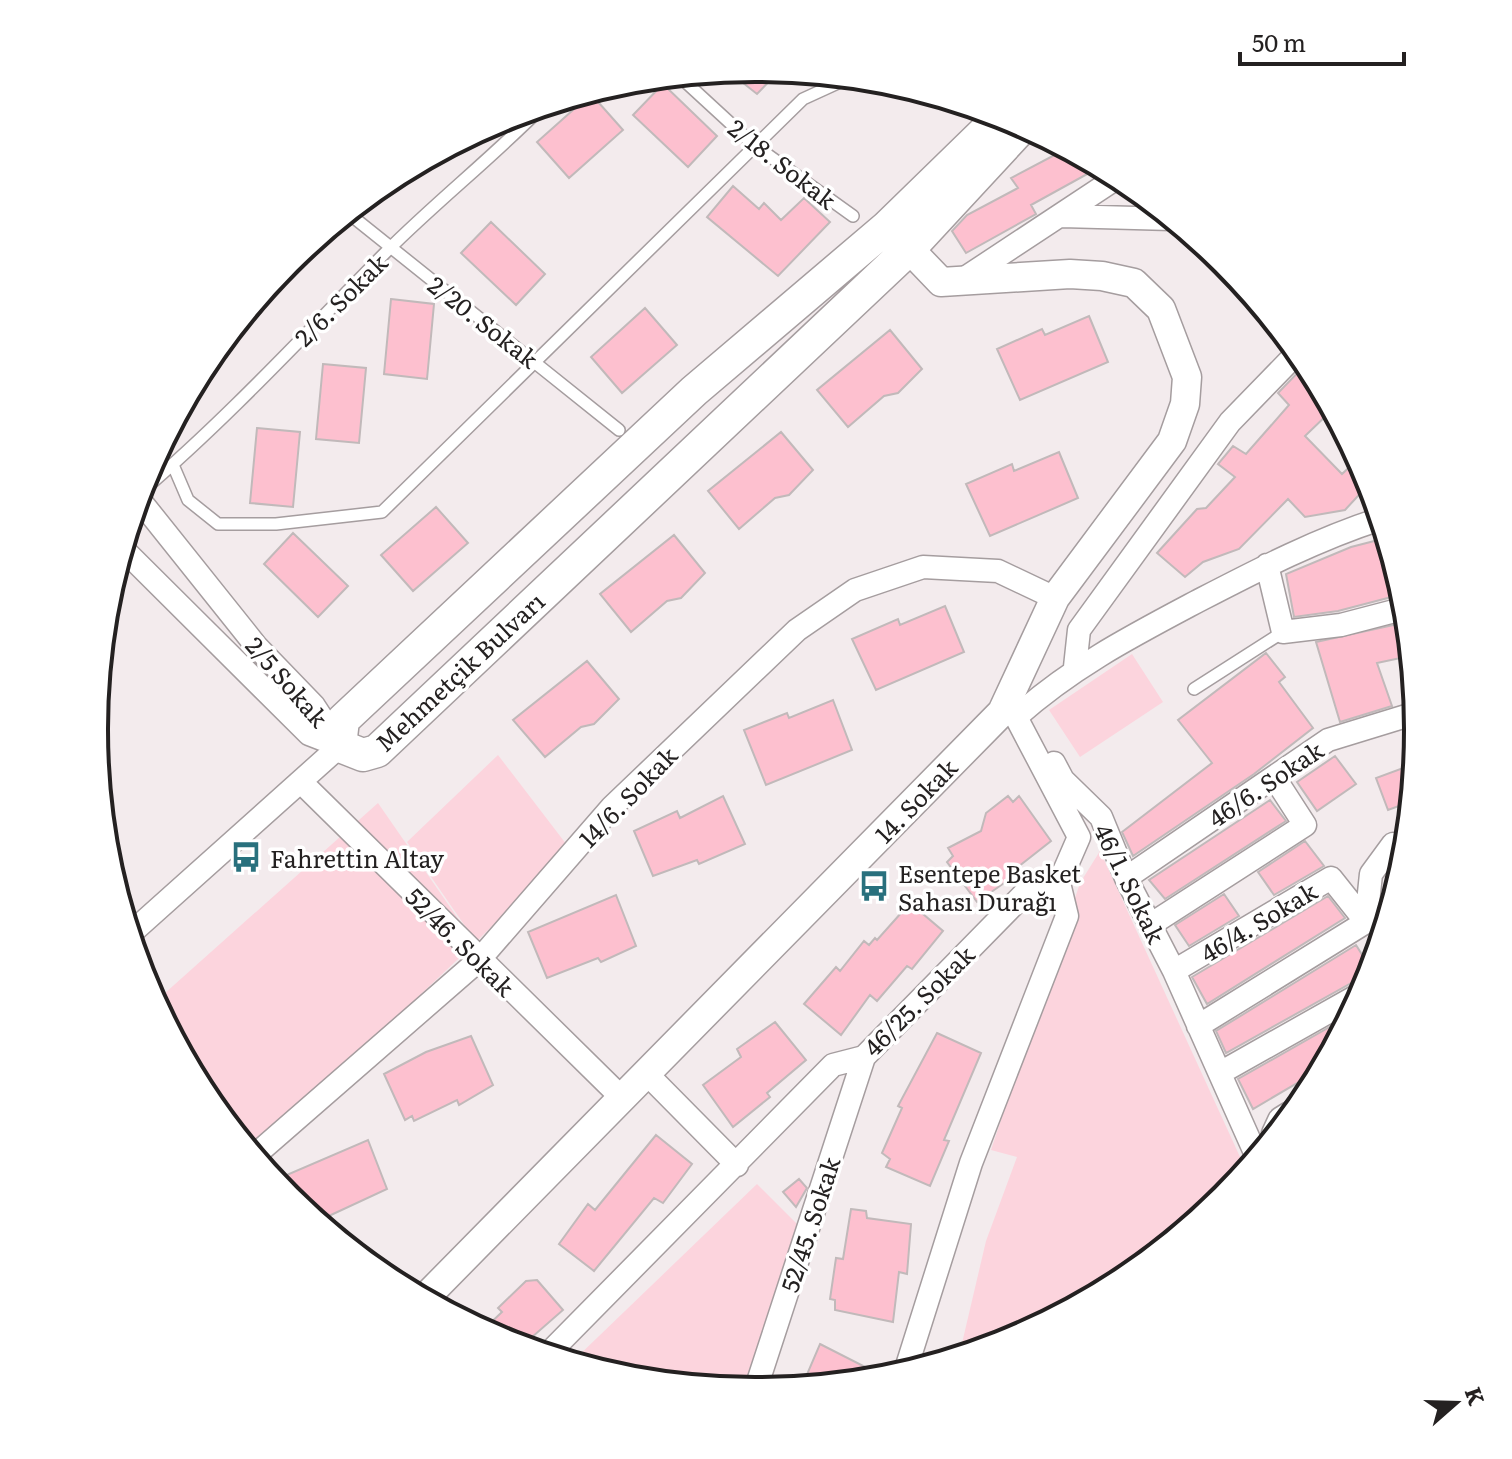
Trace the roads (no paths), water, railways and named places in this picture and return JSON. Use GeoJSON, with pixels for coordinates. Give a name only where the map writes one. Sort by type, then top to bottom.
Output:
{"type":"FeatureCollection","features":[{"type":"Feature","properties":{"kind":"main road","name":"Mehmetçik Bulvarı"},"geometry":{"type":"LineString","coordinates":[[898,237],[694,391],[343,720],[340,746],[363,755],[377,751],[898,237],[1005,131]]}},
{"type":"Feature","properties":{"kind":"street"},"geometry":{"type":"LineString","coordinates":[[961,281],[1106,185]]}},
{"type":"Feature","properties":{"kind":"street"},"geometry":{"type":"LineString","coordinates":[[1062,216],[1153,219]]}},
{"type":"Feature","properties":{"kind":"street"},"geometry":{"type":"LineString","coordinates":[[898,237],[941,282],[1070,274],[1102,276],[1134,283],[1161,309],[1187,377],[1185,404],[1172,441],[1055,598],[1014,713],[1079,837],[1059,883],[1067,916],[971,1163],[909,1359]]}},
{"type":"Feature","properties":{"kind":"street"},"geometry":{"type":"LineString","coordinates":[[1075,667],[1079,630],[1230,422],[1288,362]]}},
{"type":"Feature","properties":{"kind":"street","name":"2/5 Sokak"},"geometry":{"type":"LineString","coordinates":[[148,508],[257,647],[314,706],[340,746]]}},
{"type":"Feature","properties":{"kind":"street","name":"14. Sokak"},"geometry":{"type":"LineString","coordinates":[[433,1290],[1014,713],[1075,667],[1267,565],[1331,535],[1369,522]]}},
{"type":"Feature","properties":{"kind":"street","name":"2/5 Sokak"},"geometry":{"type":"LineString","coordinates":[[132,558],[309,734],[340,746]]}},
{"type":"Feature","properties":{"kind":"street"},"geometry":{"type":"LineString","coordinates":[[1267,565],[1283,632],[1341,625],[1392,612]]}},
{"type":"Feature","properties":{"kind":"street","name":"14/6. Sokak"},"geometry":{"type":"LineString","coordinates":[[263,1148],[479,960],[612,807],[797,630],[855,590],[923,567],[998,571],[1055,598]]}},
{"type":"Feature","properties":{"kind":"street","name":"46/1. Sokak"},"geometry":{"type":"LineString","coordinates":[[1014,713],[1063,780],[1101,817],[1126,878],[1174,971],[1252,1145]]}},
{"type":"Feature","properties":{"kind":"street","name":"46/6. Sokak"},"geometry":{"type":"LineString","coordinates":[[1126,878],[1328,740],[1403,717]]}},
{"type":"Feature","properties":{"kind":"street"},"geometry":{"type":"LineString","coordinates":[[139,926],[340,746]]}},
{"type":"Feature","properties":{"kind":"street"},"geometry":{"type":"LineString","coordinates":[[1150,925],[1305,825],[1274,777]]}},
{"type":"Feature","properties":{"kind":"street","name":"52/46. Sokak"},"geometry":{"type":"LineString","coordinates":[[301,782],[623,1099]]}},
{"type":"Feature","properties":{"kind":"street"},"geometry":{"type":"LineString","coordinates":[[1198,1026],[1366,922],[1371,874],[1393,844]]}},
{"type":"Feature","properties":{"kind":"street","name":"46/4. Sokak"},"geometry":{"type":"LineString","coordinates":[[1174,971],[1331,878],[1366,922]]}},
{"type":"Feature","properties":{"kind":"street","name":"46/25. Sokak"},"geometry":{"type":"LineString","coordinates":[[556,1346],[833,1065],[864,1057],[1025,893],[1059,883]]}},
{"type":"Feature","properties":{"kind":"street"},"geometry":{"type":"LineString","coordinates":[[1220,1073],[1342,1004]]}},
{"type":"Feature","properties":{"kind":"street","name":"52/45. Sokak"},"geometry":{"type":"LineString","coordinates":[[760,1377],[864,1057]]}},
{"type":"Feature","properties":{"kind":"street"},"geometry":{"type":"LineString","coordinates":[[648,1075],[737,1165]]}},
{"type":"Feature","properties":{"kind":"lane","name":"2/18. Sokak"},"geometry":{"type":"LineString","coordinates":[[690,86],[754,145],[853,216]]}},
{"type":"Feature","properties":{"kind":"lane"},"geometry":{"type":"LineString","coordinates":[[173,465],[188,500],[218,524],[276,524],[382,512],[754,145],[803,99],[830,87]]}},
{"type":"Feature","properties":{"kind":"lane","name":"2/6. Sokak"},"geometry":{"type":"LineString","coordinates":[[160,476],[391,248],[525,125]]}},
{"type":"Feature","properties":{"kind":"lane","name":"2/20. Sokak"},"geometry":{"type":"LineString","coordinates":[[357,220],[619,430]]}},
{"type":"Feature","properties":{"kind":"lane"},"geometry":{"type":"LineString","coordinates":[[1194,689],[1283,632]]}},
{"type":"Feature","properties":{"kind":"place","name":"Fahrettin Altay"},"geometry":{"type":"Point","coordinates":[246,857]}},
{"type":"Feature","properties":{"kind":"place","name":"Esentepe Basket Sahası Durağı"},"geometry":{"type":"Point","coordinates":[874,886]}}]}
